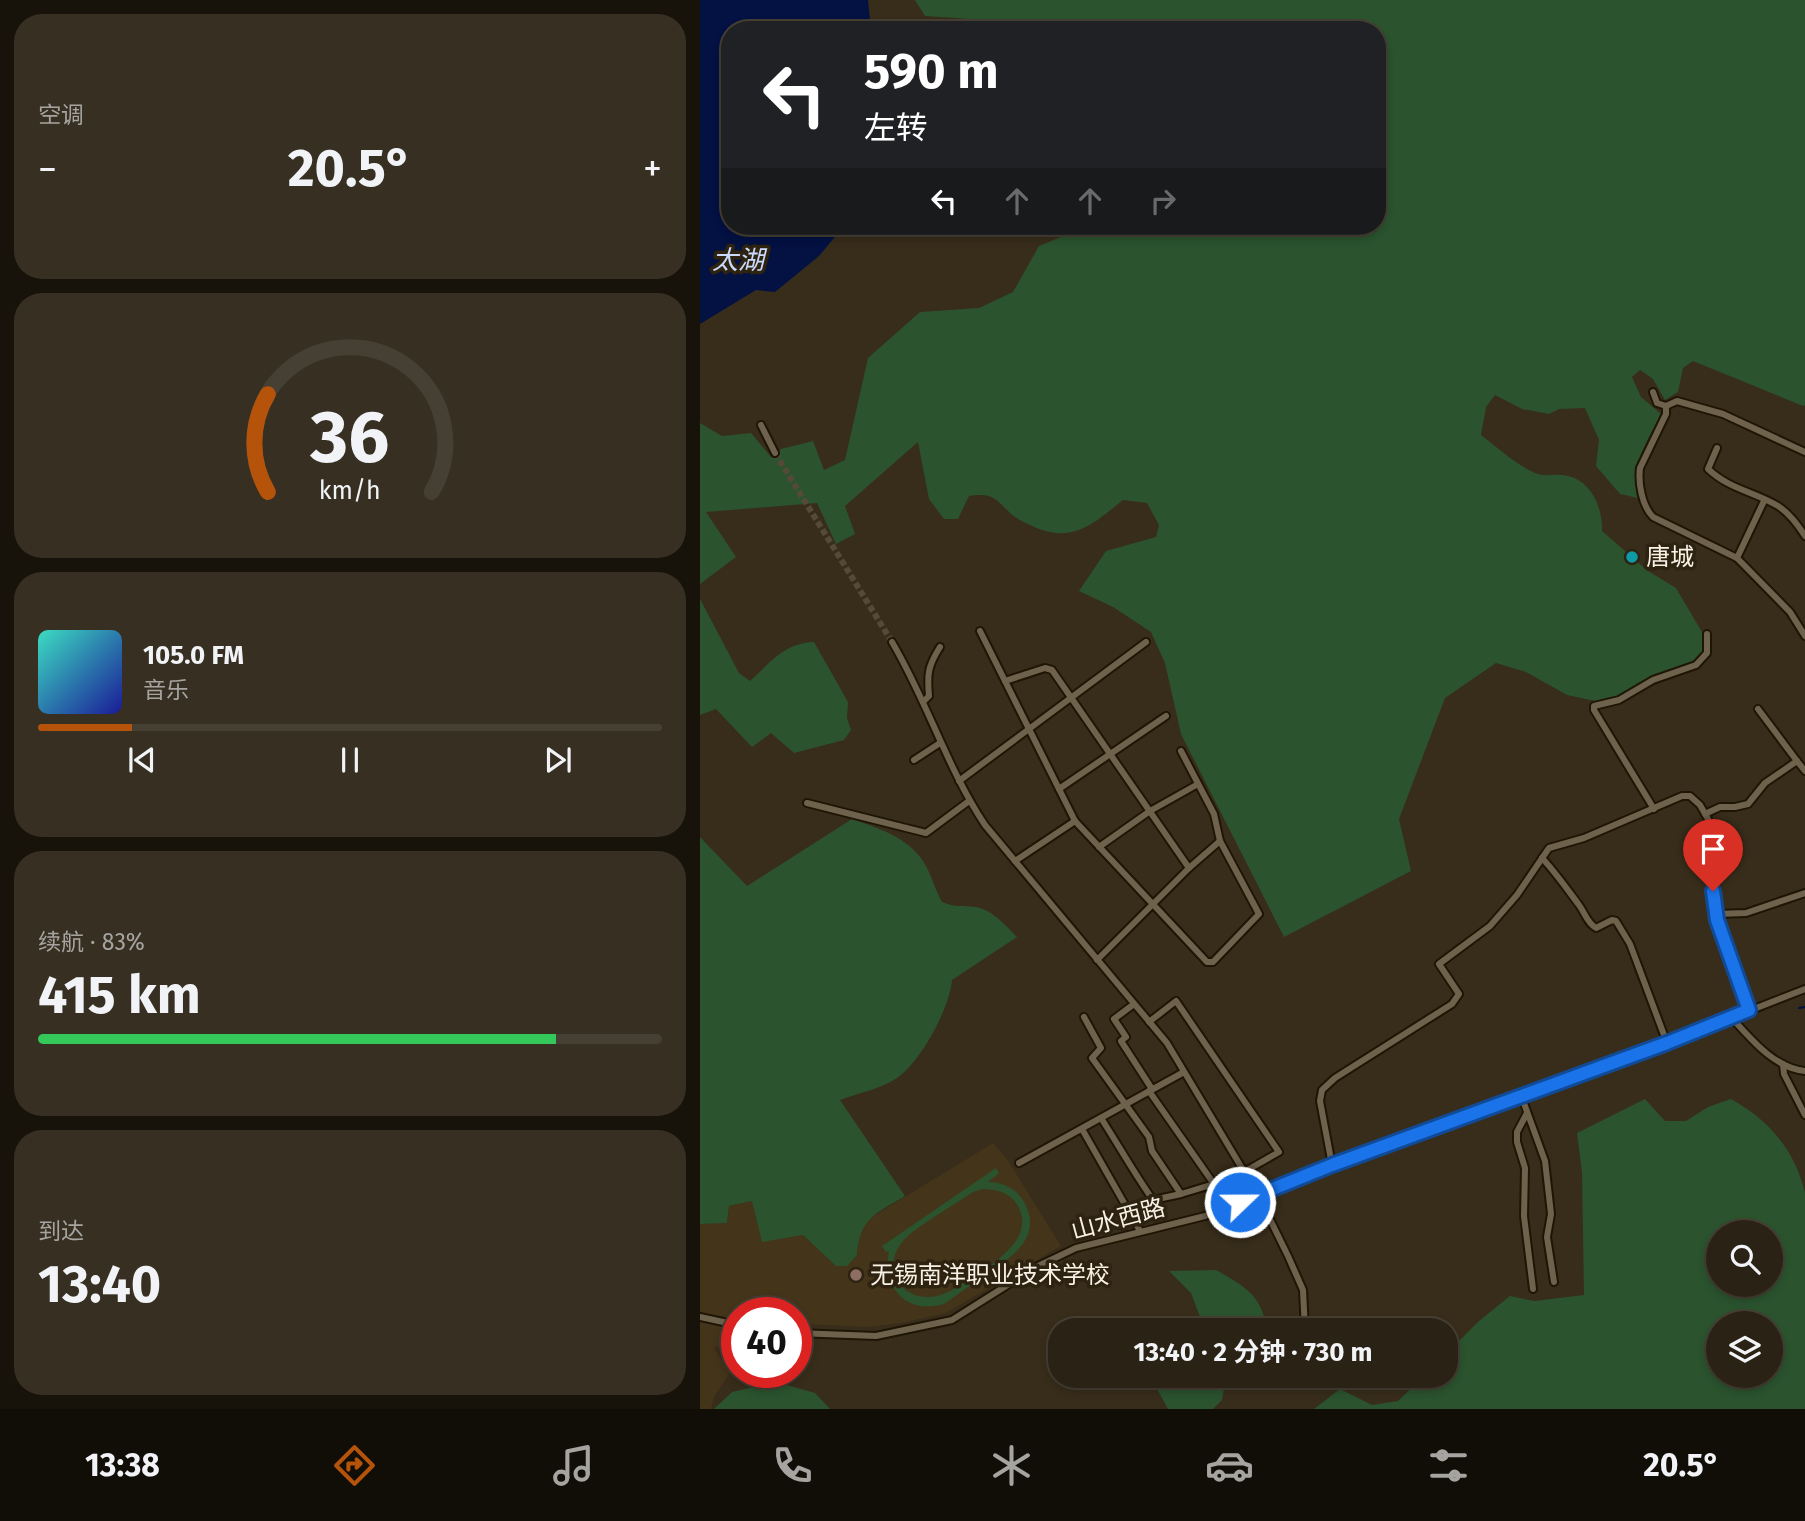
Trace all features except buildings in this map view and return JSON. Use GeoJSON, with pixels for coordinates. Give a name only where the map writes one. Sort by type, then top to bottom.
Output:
{"type":"FeatureCollection","features":[{"type":"Feature","properties":{"kind":"street"},"geometry":{"type":"LineString","coordinates":[[1653,392],[1657,403],[1667,406],[1677,401],[1723,414],[1805,452]]}},
{"type":"Feature","properties":{"kind":"street"},"geometry":{"type":"LineString","coordinates":[[1667,406],[1666,414],[1638,476],[1646,510],[1653,517],[1737,558],[1790,612],[1805,636]]}},
{"type":"Feature","properties":{"kind":"street"},"geometry":{"type":"LineString","coordinates":[[761,425],[775,453]]}},
{"type":"Feature","properties":{"kind":"street"},"geometry":{"type":"LineString","coordinates":[[1717,448],[1708,470],[1718,479],[1780,507],[1797,523],[1805,536]]}},
{"type":"Feature","properties":{"kind":"street"},"geometry":{"type":"LineString","coordinates":[[1737,558],[1765,500]]}},
{"type":"Feature","properties":{"kind":"street"},"geometry":{"type":"LineString","coordinates":[[980,631],[1075,821],[1207,962],[1213,962],[1259,916],[1220,841],[1214,814],[1181,751]]}},
{"type":"Feature","properties":{"kind":"street"},"geometry":{"type":"LineString","coordinates":[[1654,809],[1594,706],[1619,700],[1653,680],[1696,665],[1707,653],[1707,634]]}},
{"type":"Feature","properties":{"kind":"street"},"geometry":{"type":"LineString","coordinates":[[892,642],[910,672],[958,781],[985,825],[1167,1044],[1258,1195],[1303,1290],[1304,1318]]}},
{"type":"Feature","properties":{"kind":"street"},"geometry":{"type":"LineString","coordinates":[[958,781],[1146,642]]}},
{"type":"Feature","properties":{"kind":"street"},"geometry":{"type":"LineString","coordinates":[[923,702],[929,696],[930,663],[940,647]]}},
{"type":"Feature","properties":{"kind":"street"},"geometry":{"type":"LineString","coordinates":[[1005,681],[1045,668],[1052,670],[1189,868]]}},
{"type":"Feature","properties":{"kind":"street"},"geometry":{"type":"LineString","coordinates":[[1758,709],[1805,771]]}},
{"type":"Feature","properties":{"kind":"street"},"geometry":{"type":"LineString","coordinates":[[1059,789],[1166,716]]}},
{"type":"Feature","properties":{"kind":"street"},"geometry":{"type":"LineString","coordinates":[[915,760],[940,743]]}},
{"type":"Feature","properties":{"kind":"street"},"geometry":{"type":"LineString","coordinates":[[1705,814],[1720,807],[1748,804],[1765,783],[1797,761]]}},
{"type":"Feature","properties":{"kind":"street"},"geometry":{"type":"LineString","coordinates":[[1099,847],[1150,811],[1198,784]]}},
{"type":"Feature","properties":{"kind":"street"},"geometry":{"type":"LineString","coordinates":[[1332,1165],[1320,1101],[1322,1090],[1335,1078],[1452,1004],[1460,994],[1440,964],[1490,926],[1517,895],[1549,848],[1584,838],[1682,796],[1690,796],[1700,804],[1705,814],[1711,838],[1716,914],[1749,1010]]}},
{"type":"Feature","properties":{"kind":"street"},"geometry":{"type":"LineString","coordinates":[[807,803],[926,833],[969,801]]}},
{"type":"Feature","properties":{"kind":"street"},"geometry":{"type":"LineString","coordinates":[[1015,861],[1075,821]]}},
{"type":"Feature","properties":{"kind":"street"},"geometry":{"type":"LineString","coordinates":[[1097,960],[1189,868],[1220,841]]}},
{"type":"Feature","properties":{"kind":"street"},"geometry":{"type":"LineString","coordinates":[[1542,858],[1566,887],[1590,925],[1596,928],[1612,920],[1616,921],[1630,944],[1667,1043]]}},
{"type":"Feature","properties":{"kind":"street"},"geometry":{"type":"LineString","coordinates":[[1716,914],[1746,913],[1805,893]]}},
{"type":"Feature","properties":{"kind":"street","name":"山水西路"},"geometry":{"type":"LineString","coordinates":[[812,1334],[876,1336],[936,1324],[967,1311],[1058,1256],[1100,1241],[1205,1216],[1332,1165],[1667,1043],[1805,989]]}},
{"type":"Feature","properties":{"kind":"street"},"geometry":{"type":"LineString","coordinates":[[1101,1118],[1123,1152],[1125,1161],[1153,1200],[1214,1184],[1244,1172],[1279,1152],[1176,1001],[1149,1022]]}},
{"type":"Feature","properties":{"kind":"street"},"geometry":{"type":"LineString","coordinates":[[1134,1004],[1114,1019],[1126,1037],[1121,1041],[1214,1184]]}},
{"type":"Feature","properties":{"kind":"street"},"geometry":{"type":"LineString","coordinates":[[1084,1017],[1101,1048],[1092,1058],[1149,1138],[1152,1151],[1181,1194]]}},
{"type":"Feature","properties":{"kind":"street"},"geometry":{"type":"LineString","coordinates":[[1731,1017],[1750,1038],[1783,1065],[1792,1070],[1805,1071]]}},
{"type":"Feature","properties":{"kind":"street"},"geometry":{"type":"LineString","coordinates":[[1783,1065],[1784,1073],[1805,1115]]}},
{"type":"Feature","properties":{"kind":"street"},"geometry":{"type":"LineString","coordinates":[[1019,1163],[1184,1072]]}},
{"type":"Feature","properties":{"kind":"street"},"geometry":{"type":"LineString","coordinates":[[1521,1095],[1545,1161],[1551,1214],[1547,1237],[1553,1282]]}},
{"type":"Feature","properties":{"kind":"street"},"geometry":{"type":"LineString","coordinates":[[1528,1113],[1517,1132],[1517,1142],[1525,1168],[1524,1216],[1533,1289]]}},
{"type":"Feature","properties":{"kind":"street"},"geometry":{"type":"LineString","coordinates":[[1082,1129],[1140,1231]]}},
{"type":"Feature","properties":{"kind":"street"},"geometry":{"type":"LineString","coordinates":[[700,1317],[721,1322]]}},
{"type":"Feature","properties":{"kind":"shaded area","name":"无锡南洋职业技术学校"},"geometry":{"type":"Polygon","coordinates":[[[993,1143],[1007,1159],[1061,1246],[946,1313],[901,1323],[868,1327],[812,1324],[812,1297],[721,1297],[721,1346],[714,1348],[721,1359],[721,1386],[714,1397],[711,1409],[700,1409],[700,1224],[727,1223],[729,1206],[752,1201],[803,1235],[836,1265],[857,1255],[859,1237],[867,1220],[993,1143]]]}},
{"type":"Feature","properties":{"kind":"green space"},"geometry":{"type":"Polygon","coordinates":[[[915,0],[1805,0],[1805,405],[1693,361],[1683,368],[1678,392],[1665,400],[1653,379],[1640,370],[1632,377],[1641,397],[1661,414],[1638,463],[1638,498],[1620,494],[1596,466],[1599,440],[1585,408],[1559,409],[1549,414],[1522,409],[1495,395],[1486,407],[1481,435],[1535,473],[1572,477],[1587,487],[1597,503],[1602,531],[1648,571],[1676,588],[1709,644],[1693,669],[1605,703],[1567,695],[1526,672],[1496,663],[1445,698],[1399,819],[1411,871],[1284,937],[1181,734],[1165,663],[1151,632],[1113,607],[1079,591],[1106,551],[1156,537],[1159,525],[1147,503],[1123,500],[1091,524],[1069,532],[1057,533],[1030,525],[1013,516],[993,498],[984,495],[969,496],[958,519],[944,519],[929,499],[918,442],[845,506],[855,534],[836,544],[817,503],[706,512],[736,557],[700,584],[700,423],[722,436],[751,433],[772,458],[781,449],[813,441],[824,470],[845,460],[868,358],[920,312],[979,308],[1013,292],[1039,246],[1061,237],[1114,235],[1386,235],[1386,21],[1001,21],[925,16],[915,0]]]}},
{"type":"Feature","properties":{"kind":"green space"},"geometry":{"type":"Polygon","coordinates":[[[700,599],[739,673],[750,681],[786,650],[814,642],[848,702],[847,718],[851,730],[844,740],[794,753],[771,733],[752,747],[716,709],[700,715],[700,599]]]}},
{"type":"Feature","properties":{"kind":"green space"},"geometry":{"type":"Polygon","coordinates":[[[852,819],[891,834],[909,846],[926,866],[942,902],[988,911],[1017,937],[952,980],[940,1019],[924,1048],[906,1071],[884,1085],[840,1100],[905,1196],[871,1218],[862,1232],[857,1255],[847,1266],[836,1266],[803,1235],[762,1242],[752,1201],[729,1206],[727,1223],[700,1224],[700,837],[747,886],[852,819]]]}},
{"type":"Feature","properties":{"kind":"green space"},"geometry":{"type":"Polygon","coordinates":[[[1645,1099],[1665,1121],[1686,1121],[1708,1107],[1731,1099],[1757,1116],[1768,1127],[1795,1163],[1805,1193],[1805,1409],[1314,1409],[1340,1389],[1372,1405],[1398,1401],[1412,1388],[1458,1388],[1458,1342],[1510,1296],[1534,1301],[1584,1295],[1582,1172],[1577,1133],[1645,1099]]]}},
{"type":"Feature","properties":{"kind":"green space"},"geometry":{"type":"Polygon","coordinates":[[[996,1168],[999,1173],[988,1182],[999,1183],[1013,1190],[1021,1197],[1029,1214],[1027,1236],[1014,1254],[944,1304],[918,1306],[900,1296],[889,1276],[889,1251],[886,1252],[882,1246],[996,1168]],[[983,1189],[973,1192],[903,1241],[895,1254],[893,1267],[903,1288],[926,1297],[940,1295],[992,1264],[1015,1243],[1021,1230],[1022,1217],[1016,1203],[1005,1194],[983,1189]]]}},
{"type":"Feature","properties":{"kind":"green space"},"geometry":{"type":"Polygon","coordinates":[[[1216,1270],[1252,1294],[1264,1317],[1200,1318],[1191,1293],[1169,1271],[1216,1270]]]}},
{"type":"Feature","properties":{"kind":"green space"},"geometry":{"type":"Polygon","coordinates":[[[750,1388],[797,1388],[815,1393],[830,1409],[714,1409],[732,1392],[750,1388]]]}},
{"type":"Feature","properties":{"kind":"green space"},"geometry":{"type":"Polygon","coordinates":[[[1157,1388],[1224,1388],[1222,1400],[1213,1409],[1168,1409],[1157,1388]]]}},
{"type":"Feature","properties":{"kind":"water","name":"太湖"},"geometry":{"type":"Polygon","coordinates":[[[700,0],[868,0],[870,21],[721,21],[721,235],[836,235],[819,256],[775,292],[756,290],[700,324],[700,0]]]}},
{"type":"Feature","properties":{"kind":"waterway"},"geometry":{"type":"LineString","coordinates":[[1799,1008],[1805,1007]]}},
{"type":"Feature","properties":{"kind":"tunnel"},"geometry":{"type":"LineString","coordinates":[[775,453],[892,642]]}},
{"type":"Feature","properties":{"kind":"place","name":"唐城"},"geometry":{"type":"Point","coordinates":[1632,557]}},
{"type":"Feature","properties":{"kind":"place","name":"无锡南洋职业技术学校"},"geometry":{"type":"Point","coordinates":[856,1275]}},
{"type":"Feature","properties":{"kind":"route"},"geometry":{"type":"LineString","coordinates":[[1240,1202],[1332,1165],[1667,1043],[1749,1010],[1717,920],[1713,891]]}}]}
